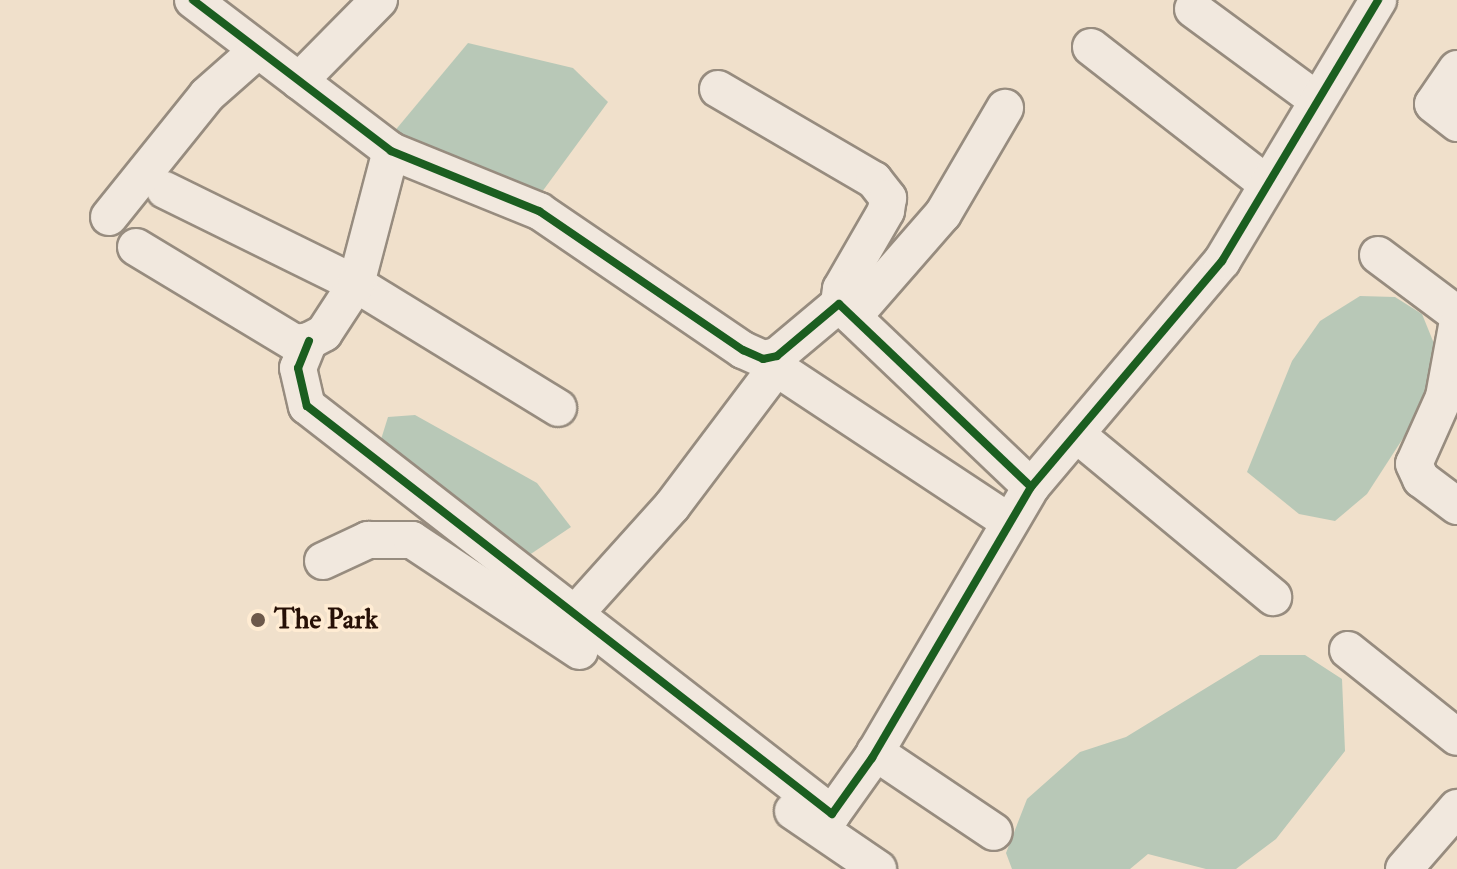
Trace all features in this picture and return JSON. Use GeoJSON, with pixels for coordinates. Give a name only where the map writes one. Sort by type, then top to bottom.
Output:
{"type":"FeatureCollection","features":[{"type":"Feature","properties":{"kind":"street"},"geometry":{"type":"LineString","coordinates":[[193,0],[391,151],[539,211],[1009,522]]}},
{"type":"Feature","properties":{"kind":"street"},"geometry":{"type":"LineString","coordinates":[[299,81],[379,0]]}},
{"type":"Feature","properties":{"kind":"street"},"geometry":{"type":"LineString","coordinates":[[309,341],[298,368],[307,406],[573,616],[832,814],[875,752],[1031,487],[1222,261],[1378,0]]}},
{"type":"Feature","properties":{"kind":"street"},"geometry":{"type":"LineString","coordinates":[[1193,9],[1317,100]]}},
{"type":"Feature","properties":{"kind":"street"},"geometry":{"type":"LineString","coordinates":[[1091,47],[1267,184]]}},
{"type":"Feature","properties":{"kind":"street"},"geometry":{"type":"LineString","coordinates":[[109,217],[207,95],[258,50]]}},
{"type":"Feature","properties":{"kind":"street"},"geometry":{"type":"LineString","coordinates":[[1457,69],[1433,104],[1457,123]]}},
{"type":"Feature","properties":{"kind":"street"},"geometry":{"type":"LineString","coordinates":[[718,89],[874,180],[888,198],[886,211],[841,289],[846,311],[1031,487]]}},
{"type":"Feature","properties":{"kind":"street"},"geometry":{"type":"LineString","coordinates":[[573,616],[672,506],[777,356],[846,311],[943,214],[1005,108]]}},
{"type":"Feature","properties":{"kind":"street"},"geometry":{"type":"LineString","coordinates":[[136,247],[295,343],[309,341],[324,333],[356,284],[391,151]]}},
{"type":"Feature","properties":{"kind":"street"},"geometry":{"type":"LineString","coordinates":[[165,190],[356,284],[558,408]]}},
{"type":"Feature","properties":{"kind":"street"},"geometry":{"type":"LineString","coordinates":[[1378,255],[1457,314]]}},
{"type":"Feature","properties":{"kind":"street"},"geometry":{"type":"LineString","coordinates":[[1457,326],[1444,397],[1414,464],[1421,479],[1457,506]]}},
{"type":"Feature","properties":{"kind":"street"},"geometry":{"type":"LineString","coordinates":[[1076,434],[1273,597]]}},
{"type":"Feature","properties":{"kind":"street"},"geometry":{"type":"LineString","coordinates":[[323,561],[368,540],[412,540],[557,633],[878,869]]}},
{"type":"Feature","properties":{"kind":"street"},"geometry":{"type":"LineString","coordinates":[[1348,650],[1457,737]]}},
{"type":"Feature","properties":{"kind":"street"},"geometry":{"type":"LineString","coordinates":[[875,752],[994,832]]}},
{"type":"Feature","properties":{"kind":"street"},"geometry":{"type":"LineString","coordinates":[[1404,869],[1457,808]]}},
{"type":"Feature","properties":{"kind":"shaded area"},"geometry":{"type":"Polygon","coordinates":[[[468,43],[573,68],[608,102],[539,196],[393,133],[468,43]]]}},
{"type":"Feature","properties":{"kind":"shaded area"},"geometry":{"type":"Polygon","coordinates":[[[1360,296],[1395,297],[1422,314],[1435,346],[1431,395],[1367,494],[1335,521],[1299,514],[1247,472],[1292,361],[1320,321],[1360,296]]]}},
{"type":"Feature","properties":{"kind":"shaded area"},"geometry":{"type":"Polygon","coordinates":[[[415,415],[537,483],[571,527],[507,570],[372,468],[388,417],[415,415]]]}},
{"type":"Feature","properties":{"kind":"shaded area"},"geometry":{"type":"Polygon","coordinates":[[[1260,655],[1305,655],[1342,679],[1345,751],[1276,839],[1236,869],[1206,869],[1148,854],[1130,869],[1012,869],[1006,853],[1027,799],[1080,752],[1126,737],[1260,655]]]}},
{"type":"Feature","properties":{"kind":"cycle path"},"geometry":{"type":"LineString","coordinates":[[193,0],[391,151],[539,211],[743,350],[763,359],[777,356],[839,304],[1031,487]]}},
{"type":"Feature","properties":{"kind":"cycle path"},"geometry":{"type":"LineString","coordinates":[[309,341],[298,368],[307,406],[832,814],[872,758],[1031,487],[1222,261],[1378,0]]}},
{"type":"Feature","properties":{"kind":"place","name":"The Park"},"geometry":{"type":"Point","coordinates":[258,620]}}]}
